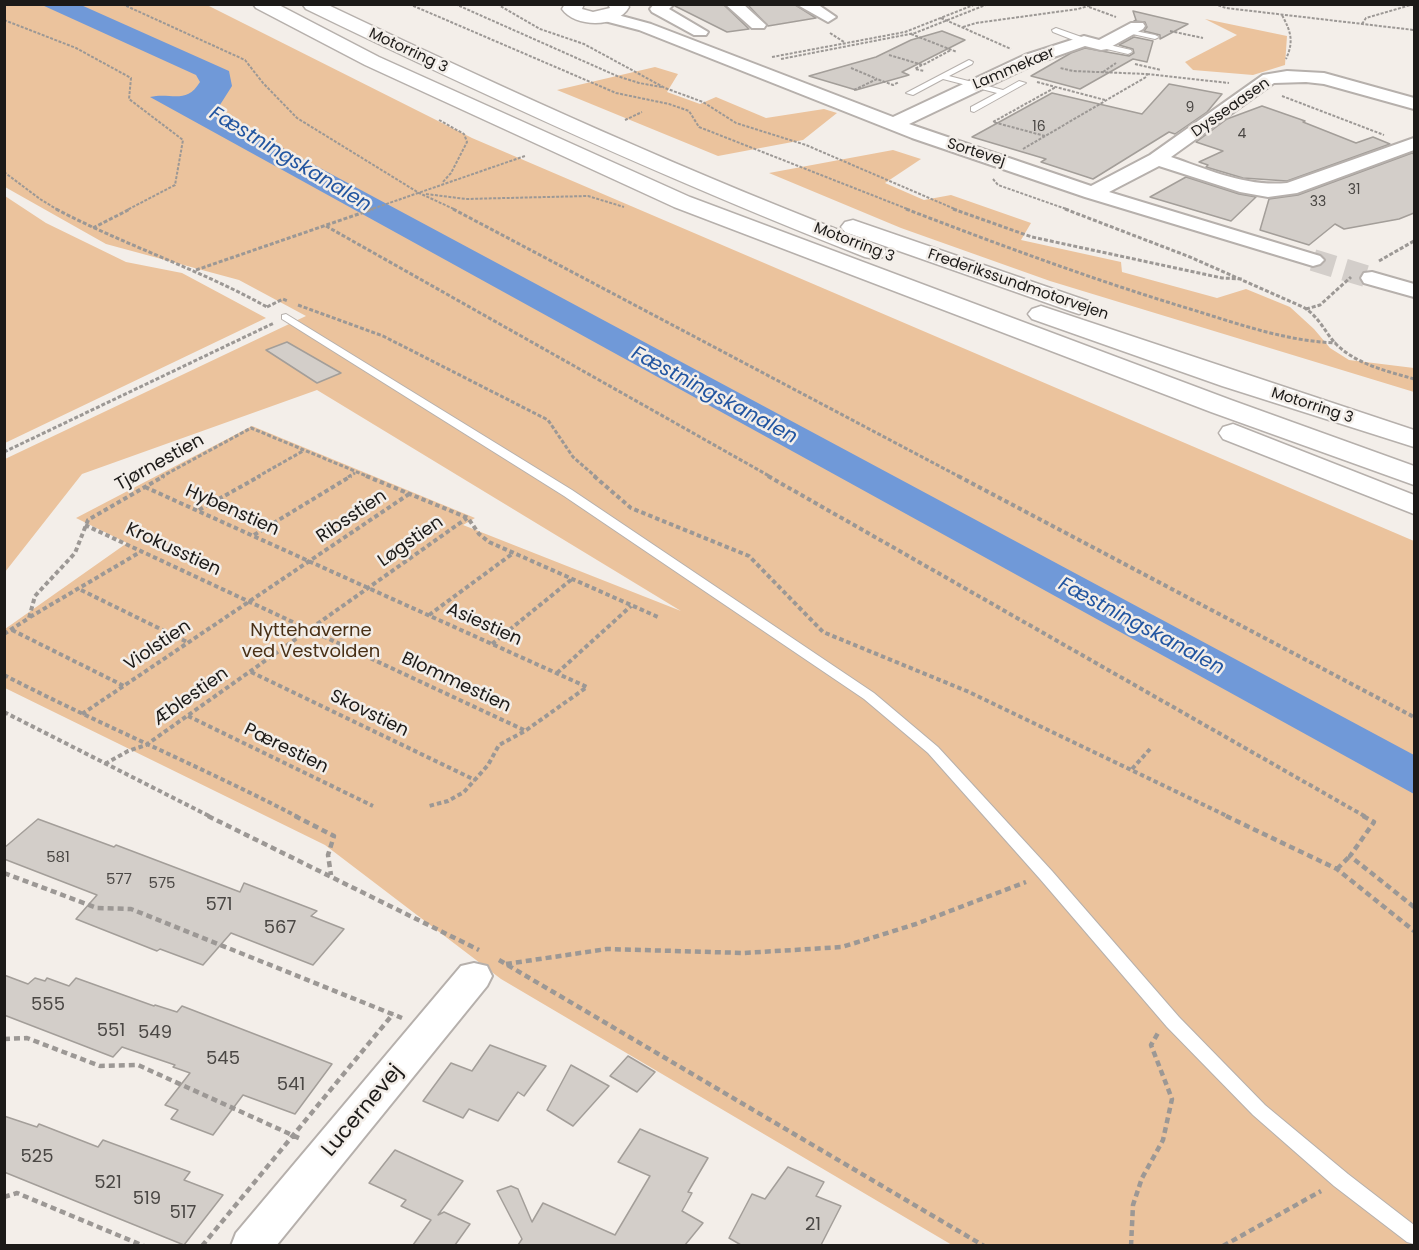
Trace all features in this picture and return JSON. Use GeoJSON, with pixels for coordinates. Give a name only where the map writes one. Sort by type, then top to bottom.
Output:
{"type":"FeatureCollection","features":[{"type":"Feature","properties":{"kind":"main road","name":"Motorring 3"},"geometry":{"type":"LineString","coordinates":[[262,4],[372,61],[682,202],[849,266]]}},
{"type":"Feature","properties":{"kind":"main road","name":"Motorring 3"},"geometry":{"type":"LineString","coordinates":[[310,4],[668,168],[875,252],[1082,329],[1414,439]]}},
{"type":"Feature","properties":{"kind":"main road"},"geometry":{"type":"LineString","coordinates":[[575,4],[571,9],[576,14],[615,8]]}},
{"type":"Feature","properties":{"kind":"main road","name":"Frederikssundmotorvejen"},"geometry":{"type":"LineString","coordinates":[[558,119],[683,159],[882,238],[1269,371],[1414,415]]}},
{"type":"Feature","properties":{"kind":"main road"},"geometry":{"type":"LineString","coordinates":[[849,266],[1414,476]]}},
{"type":"Feature","properties":{"kind":"main road"},"geometry":{"type":"LineString","coordinates":[[849,266],[950,318],[1414,505]]}},
{"type":"Feature","properties":{"kind":"street"},"geometry":{"type":"LineString","coordinates":[[666,4],[658,9],[717,42]]}},
{"type":"Feature","properties":{"kind":"street"},"geometry":{"type":"LineString","coordinates":[[733,4],[758,25]]}},
{"type":"Feature","properties":{"kind":"street"},"geometry":{"type":"LineString","coordinates":[[804,4],[828,17]]}},
{"type":"Feature","properties":{"kind":"street","name":"Sortevej"},"geometry":{"type":"LineString","coordinates":[[615,8],[645,27],[893,124],[998,168],[1092,193],[1312,260]]}},
{"type":"Feature","properties":{"kind":"street"},"geometry":{"type":"LineString","coordinates":[[1084,41],[1101,45],[1132,28]]}},
{"type":"Feature","properties":{"kind":"street","name":"Lammekær"},"geometry":{"type":"LineString","coordinates":[[893,124],[1031,59],[1084,41]]}},
{"type":"Feature","properties":{"kind":"street","name":"Dysseaasen"},"geometry":{"type":"LineString","coordinates":[[1092,193],[1157,159],[1269,79],[1288,75],[1332,80],[1414,104]]}},
{"type":"Feature","properties":{"kind":"street"},"geometry":{"type":"LineString","coordinates":[[1157,159],[1247,188],[1268,191],[1290,189],[1413,145]]}},
{"type":"Feature","properties":{"kind":"street"},"geometry":{"type":"LineString","coordinates":[[1371,278],[1414,291]]}},
{"type":"Feature","properties":{"kind":"street","name":"Lucernevej"},"geometry":{"type":"LineString","coordinates":[[251,1245],[474,976]]}},
{"type":"Feature","properties":{"kind":"lane"},"geometry":{"type":"LineString","coordinates":[[1132,28],[1155,37]]}},
{"type":"Feature","properties":{"kind":"lane"},"geometry":{"type":"LineString","coordinates":[[1056,30],[1084,41]]}},
{"type":"Feature","properties":{"kind":"lane"},"geometry":{"type":"LineString","coordinates":[[1101,45],[1128,52]]}},
{"type":"Feature","properties":{"kind":"lane"},"geometry":{"type":"LineString","coordinates":[[910,93],[969,62]]}},
{"type":"Feature","properties":{"kind":"lane"},"geometry":{"type":"LineString","coordinates":[[942,76],[1005,93]]}},
{"type":"Feature","properties":{"kind":"lane"},"geometry":{"type":"LineString","coordinates":[[974,110],[1022,83]]}},
{"type":"Feature","properties":{"kind":"lane"},"geometry":{"type":"LineString","coordinates":[[286,317],[568,493],[869,696],[933,750],[1046,875],[1173,1022],[1259,1110],[1341,1180],[1414,1236]]}},
{"type":"Feature","properties":{"kind":"path"},"geometry":{"type":"LineString","coordinates":[[122,4],[245,60],[262,83],[297,118],[419,193],[463,214],[1414,717]]}},
{"type":"Feature","properties":{"kind":"path"},"geometry":{"type":"LineString","coordinates":[[409,4],[616,93],[669,104],[689,111],[699,127],[971,234],[1133,291],[1294,341],[1336,343]]}},
{"type":"Feature","properties":{"kind":"path"},"geometry":{"type":"LineString","coordinates":[[455,4],[511,32],[600,68],[647,86],[665,88]]}},
{"type":"Feature","properties":{"kind":"path"},"geometry":{"type":"LineString","coordinates":[[497,4],[540,29],[584,44],[665,88],[703,102],[736,123],[806,145],[916,194],[1021,234],[1222,278],[1243,279]]}},
{"type":"Feature","properties":{"kind":"path"},"geometry":{"type":"LineString","coordinates":[[744,66],[776,56],[900,33],[976,4]]}},
{"type":"Feature","properties":{"kind":"path"},"geometry":{"type":"LineString","coordinates":[[744,66],[915,33],[988,4]]}},
{"type":"Feature","properties":{"kind":"path"},"geometry":{"type":"LineString","coordinates":[[963,27],[976,22],[1078,9],[1095,4]]}},
{"type":"Feature","properties":{"kind":"path"},"geometry":{"type":"LineString","coordinates":[[1214,4],[1226,8],[1414,30]]}},
{"type":"Feature","properties":{"kind":"path"},"geometry":{"type":"LineString","coordinates":[[1362,24],[1366,18],[1414,4]]}},
{"type":"Feature","properties":{"kind":"path"},"geometry":{"type":"LineString","coordinates":[[1281,14],[1294,35],[1294,43],[1286,60],[1288,75]]}},
{"type":"Feature","properties":{"kind":"path"},"geometry":{"type":"LineString","coordinates":[[941,18],[1031,59],[1073,71],[1147,74],[1259,87],[1413,145]]}},
{"type":"Feature","properties":{"kind":"path"},"geometry":{"type":"LineString","coordinates":[[4,20],[76,48],[131,78],[129,99],[183,140],[175,185],[93,228]]}},
{"type":"Feature","properties":{"kind":"path"},"geometry":{"type":"LineString","coordinates":[[889,55],[923,65],[952,50]]}},
{"type":"Feature","properties":{"kind":"path"},"geometry":{"type":"LineString","coordinates":[[851,68],[893,85],[902,80]]}},
{"type":"Feature","properties":{"kind":"path"},"geometry":{"type":"LineString","coordinates":[[912,75],[921,70]]}},
{"type":"Feature","properties":{"kind":"path"},"geometry":{"type":"LineString","coordinates":[[1002,73],[1106,100]]}},
{"type":"Feature","properties":{"kind":"path"},"geometry":{"type":"LineString","coordinates":[[998,168],[1045,136],[1147,74]]}},
{"type":"Feature","properties":{"kind":"path"},"geometry":{"type":"LineString","coordinates":[[849,92],[878,79]]}},
{"type":"Feature","properties":{"kind":"path"},"geometry":{"type":"LineString","coordinates":[[1045,136],[993,122],[1056,87]]}},
{"type":"Feature","properties":{"kind":"path"},"geometry":{"type":"LineString","coordinates":[[625,120],[642,112]]}},
{"type":"Feature","properties":{"kind":"path"},"geometry":{"type":"LineString","coordinates":[[439,120],[464,134],[467,142],[451,173],[439,186]]}},
{"type":"Feature","properties":{"kind":"path"},"geometry":{"type":"LineString","coordinates":[[196,270],[525,156]]}},
{"type":"Feature","properties":{"kind":"path","name":"Sortevej"},"geometry":{"type":"LineString","coordinates":[[998,168],[993,181],[998,184],[1122,228],[1243,279],[1306,309],[1336,343],[1350,355],[1374,367],[1414,379]]}},
{"type":"Feature","properties":{"kind":"path"},"geometry":{"type":"LineString","coordinates":[[4,172],[43,202],[93,228],[196,270],[286,317]]}},
{"type":"Feature","properties":{"kind":"path"},"geometry":{"type":"LineString","coordinates":[[419,193],[466,199],[588,196],[624,207]]}},
{"type":"Feature","properties":{"kind":"path"},"geometry":{"type":"LineString","coordinates":[[326,226],[910,555],[1374,822],[1350,856],[1337,869]]}},
{"type":"Feature","properties":{"kind":"path"},"geometry":{"type":"LineString","coordinates":[[267,307],[283,299],[382,336],[523,406],[548,420],[573,457],[631,508],[749,556],[823,632],[969,692],[1337,869],[1414,931]]}},
{"type":"Feature","properties":{"kind":"path"},"geometry":{"type":"LineString","coordinates":[[4,452],[286,317]]}},
{"type":"Feature","properties":{"kind":"path","name":"Tjørnestien"},"geometry":{"type":"LineString","coordinates":[[85,525],[88,520],[144,486],[251,429],[303,451]]}},
{"type":"Feature","properties":{"kind":"path"},"geometry":{"type":"LineString","coordinates":[[198,511],[303,451],[468,518],[489,542],[512,554],[658,617]]}},
{"type":"Feature","properties":{"kind":"path"},"geometry":{"type":"LineString","coordinates":[[254,536],[355,472]]}},
{"type":"Feature","properties":{"kind":"path","name":"Hybenstien"},"geometry":{"type":"LineString","coordinates":[[144,486],[369,588]]}},
{"type":"Feature","properties":{"kind":"path","name":"Ribsstien"},"geometry":{"type":"LineString","coordinates":[[250,601],[409,495]]}},
{"type":"Feature","properties":{"kind":"path","name":"Løgstien"},"geometry":{"type":"LineString","coordinates":[[311,630],[468,518]]}},
{"type":"Feature","properties":{"kind":"path"},"geometry":{"type":"LineString","coordinates":[[29,618],[35,596],[75,553],[85,525]]}},
{"type":"Feature","properties":{"kind":"path","name":"Krokusstien"},"geometry":{"type":"LineString","coordinates":[[85,525],[311,630]]}},
{"type":"Feature","properties":{"kind":"path"},"geometry":{"type":"LineString","coordinates":[[4,634],[143,551]]}},
{"type":"Feature","properties":{"kind":"path"},"geometry":{"type":"LineString","coordinates":[[429,615],[512,554]]}},
{"type":"Feature","properties":{"kind":"path"},"geometry":{"type":"LineString","coordinates":[[492,644],[572,579]]}},
{"type":"Feature","properties":{"kind":"path","name":"Asiestien"},"geometry":{"type":"LineString","coordinates":[[369,588],[587,687],[525,730]]}},
{"type":"Feature","properties":{"kind":"path"},"geometry":{"type":"LineString","coordinates":[[80,589],[187,642]]}},
{"type":"Feature","properties":{"kind":"path","name":"Violstien"},"geometry":{"type":"LineString","coordinates":[[81,715],[250,601]]}},
{"type":"Feature","properties":{"kind":"path"},"geometry":{"type":"LineString","coordinates":[[556,673],[631,606]]}},
{"type":"Feature","properties":{"kind":"path"},"geometry":{"type":"LineString","coordinates":[[12,629],[124,686]]}},
{"type":"Feature","properties":{"kind":"path","name":"Æblestien"},"geometry":{"type":"LineString","coordinates":[[105,764],[128,751],[146,745],[311,630]]}},
{"type":"Feature","properties":{"kind":"path","name":"Blommestien"},"geometry":{"type":"LineString","coordinates":[[311,630],[525,730]]}},
{"type":"Feature","properties":{"kind":"path","name":"Skovstien"},"geometry":{"type":"LineString","coordinates":[[250,672],[475,780]]}},
{"type":"Feature","properties":{"kind":"path"},"geometry":{"type":"LineString","coordinates":[[4,675],[81,715],[248,790],[334,836],[328,848],[327,860],[330,875]]}},
{"type":"Feature","properties":{"kind":"path","name":"Pærestien"},"geometry":{"type":"LineString","coordinates":[[187,716],[373,806]]}},
{"type":"Feature","properties":{"kind":"path"},"geometry":{"type":"LineString","coordinates":[[429,806],[448,801],[464,792],[488,765],[499,745],[525,730]]}},
{"type":"Feature","properties":{"kind":"path"},"geometry":{"type":"LineString","coordinates":[[1132,769],[1150,749]]}},
{"type":"Feature","properties":{"kind":"path"},"geometry":{"type":"LineString","coordinates":[[1350,856],[1414,907]]}},
{"type":"Feature","properties":{"kind":"path"},"geometry":{"type":"LineString","coordinates":[[4,873],[97,908],[131,909],[430,1029]]}},
{"type":"Feature","properties":{"kind":"path"},"geometry":{"type":"LineString","coordinates":[[474,976],[506,964],[607,949],[744,953],[842,947],[916,924],[1046,875]]}},
{"type":"Feature","properties":{"kind":"path"},"geometry":{"type":"LineString","coordinates":[[202,1245],[393,1014]]}},
{"type":"Feature","properties":{"kind":"path"},"geometry":{"type":"LineString","coordinates":[[1131,1245],[1133,1205],[1142,1178],[1163,1140],[1172,1099],[1151,1045],[1159,1031],[1173,1022]]}},
{"type":"Feature","properties":{"kind":"path"},"geometry":{"type":"LineString","coordinates":[[4,1039],[27,1038],[100,1066],[138,1065],[329,1152]]}},
{"type":"Feature","properties":{"kind":"path"},"geometry":{"type":"LineString","coordinates":[[1223,1245],[1341,1180]]}},
{"type":"Feature","properties":{"kind":"path"},"geometry":{"type":"LineString","coordinates":[[4,1197],[17,1193],[144,1245]]}},
{"type":"Feature","properties":{"kind":"green space","name":"Nyttehaverne ved Vestvolden"},"geometry":{"type":"Polygon","coordinates":[[[5,4],[207,5],[472,138],[1414,541],[1414,1245],[952,1245],[501,979],[325,845],[5,688],[5,629],[127,543],[76,518],[252,426],[475,518],[463,525],[681,611],[317,390],[82,474],[5,572],[5,459],[306,316],[239,280],[106,244],[5,187],[5,4]]]}},
{"type":"Feature","properties":{"kind":"green space"},"geometry":{"type":"Polygon","coordinates":[[[1205,19],[1287,36],[1285,65],[1253,75],[1193,70],[1185,62],[1237,35],[1205,19]]]}},
{"type":"Feature","properties":{"kind":"green space"},"geometry":{"type":"Polygon","coordinates":[[[655,67],[678,74],[667,92],[700,104],[716,97],[766,118],[824,109],[837,113],[803,140],[718,156],[557,90],[655,67]]]}},
{"type":"Feature","properties":{"kind":"green space"},"geometry":{"type":"Polygon","coordinates":[[[893,150],[921,159],[885,183],[924,200],[951,195],[1031,223],[1021,240],[1121,262],[1122,272],[1217,298],[1246,289],[1290,307],[1314,329],[1330,348],[1349,360],[1414,368],[1414,392],[1050,281],[901,228],[769,173],[893,150]]]}},
{"type":"Feature","properties":{"kind":"green space"},"geometry":{"type":"Polygon","coordinates":[[[5,196],[46,223],[126,262],[182,273],[266,318],[5,443],[5,196]]]}},
{"type":"Feature","properties":{"kind":"water","name":"Fæstningskanalen"},"geometry":{"type":"Polygon","coordinates":[[[42,5],[81,5],[229,71],[232,86],[218,108],[236,123],[1414,755],[1414,794],[150,97],[184,96],[195,89],[200,82],[196,75],[42,5]]]}},
{"type":"Feature","properties":{"kind":"building"},"geometry":{"type":"Polygon","coordinates":[[[676,4],[723,4],[749,29],[727,32],[675,6],[676,4]]]}},
{"type":"Feature","properties":{"kind":"building"},"geometry":{"type":"Polygon","coordinates":[[[747,4],[794,4],[816,18],[768,26],[747,4]]]}},
{"type":"Feature","properties":{"kind":"building"},"geometry":{"type":"Polygon","coordinates":[[[1133,11],[1188,24],[1160,39],[1160,35],[1144,31],[1147,27],[1145,22],[1134,21],[1136,20],[1133,11]]]}},
{"type":"Feature","properties":{"kind":"building"},"geometry":{"type":"Polygon","coordinates":[[[942,31],[965,40],[902,72],[909,75],[856,90],[809,76],[876,57],[911,40],[942,31]]]}},
{"type":"Feature","properties":{"kind":"building"},"geometry":{"type":"Polygon","coordinates":[[[1134,37],[1153,41],[1147,62],[1133,59],[1080,89],[1031,76],[1071,53],[1085,48],[1129,56],[1134,53],[1133,49],[1119,45],[1134,37]]]}},
{"type":"Feature","properties":{"kind":"building"},"geometry":{"type":"Polygon","coordinates":[[[1169,84],[1222,94],[1207,112],[1175,134],[1169,132],[1093,179],[1041,162],[1046,159],[972,137],[1052,93],[1142,114],[1169,84]]]}},
{"type":"Feature","properties":{"kind":"building"},"geometry":{"type":"Polygon","coordinates":[[[1262,106],[1356,143],[1373,137],[1390,144],[1287,181],[1243,178],[1206,167],[1208,165],[1199,162],[1223,151],[1196,142],[1227,119],[1262,106]]]}},
{"type":"Feature","properties":{"kind":"building"},"geometry":{"type":"Polygon","coordinates":[[[1414,154],[1414,213],[1399,219],[1344,229],[1335,224],[1309,245],[1260,230],[1269,199],[1298,195],[1414,154]]]}},
{"type":"Feature","properties":{"kind":"building"},"geometry":{"type":"Polygon","coordinates":[[[1186,177],[1256,197],[1231,221],[1150,197],[1186,177]]]}},
{"type":"Feature","properties":{"kind":"building"},"geometry":{"type":"Polygon","coordinates":[[[287,342],[341,373],[317,383],[266,350],[287,342]]]}},
{"type":"Feature","properties":{"kind":"building"},"geometry":{"type":"Polygon","coordinates":[[[38,819],[114,847],[116,845],[240,892],[244,883],[317,911],[311,916],[344,929],[313,965],[231,933],[203,965],[160,949],[157,951],[76,919],[97,895],[4,859],[4,848],[38,819]]]}},
{"type":"Feature","properties":{"kind":"building"},"geometry":{"type":"Polygon","coordinates":[[[4,975],[28,984],[35,978],[45,981],[47,978],[69,986],[76,978],[154,1006],[177,1012],[182,1006],[332,1064],[295,1114],[243,1095],[213,1135],[171,1119],[178,1110],[165,1105],[190,1073],[173,1067],[175,1065],[122,1047],[113,1057],[4,1015],[4,975]]]}},
{"type":"Feature","properties":{"kind":"building"},"geometry":{"type":"Polygon","coordinates":[[[490,1045],[546,1066],[524,1096],[518,1092],[498,1121],[469,1109],[463,1118],[423,1101],[451,1063],[472,1071],[490,1045]]]}},
{"type":"Feature","properties":{"kind":"building"},"geometry":{"type":"Polygon","coordinates":[[[628,1056],[655,1072],[637,1092],[610,1076],[628,1056]]]}},
{"type":"Feature","properties":{"kind":"building"},"geometry":{"type":"Polygon","coordinates":[[[571,1065],[609,1086],[573,1126],[547,1110],[571,1065]]]}},
{"type":"Feature","properties":{"kind":"building"},"geometry":{"type":"Polygon","coordinates":[[[4,1116],[37,1127],[39,1124],[98,1147],[103,1140],[190,1172],[184,1180],[223,1195],[184,1245],[4,1172],[4,1116]]]}},
{"type":"Feature","properties":{"kind":"building"},"geometry":{"type":"Polygon","coordinates":[[[640,1129],[708,1158],[688,1192],[692,1193],[682,1211],[703,1223],[685,1245],[518,1245],[522,1239],[497,1191],[511,1186],[518,1189],[532,1222],[543,1203],[615,1235],[650,1176],[618,1162],[640,1129]]]}},
{"type":"Feature","properties":{"kind":"building"},"geometry":{"type":"Polygon","coordinates":[[[395,1150],[463,1181],[438,1215],[444,1212],[470,1224],[455,1245],[413,1245],[431,1220],[401,1206],[406,1200],[369,1183],[395,1150]]]}},
{"type":"Feature","properties":{"kind":"building"},"geometry":{"type":"Polygon","coordinates":[[[788,1167],[824,1182],[816,1196],[841,1206],[821,1245],[741,1245],[729,1238],[752,1194],[765,1199],[788,1167]]]}},
{"type":"Feature","properties":{"kind":"tunnel"},"geometry":{"type":"LineString","coordinates":[[1313,260],[1372,278]]}}]}
